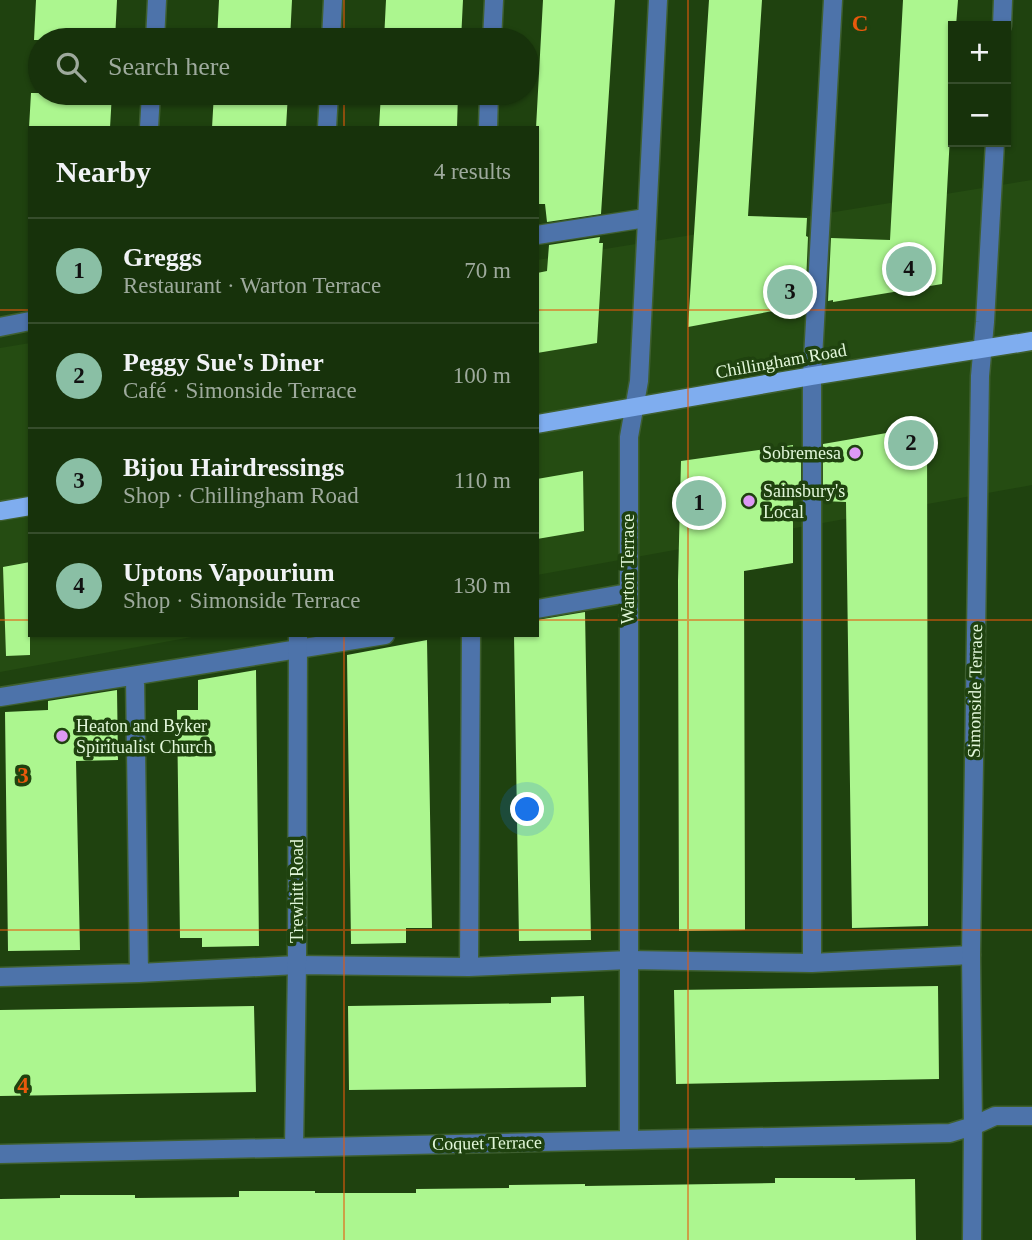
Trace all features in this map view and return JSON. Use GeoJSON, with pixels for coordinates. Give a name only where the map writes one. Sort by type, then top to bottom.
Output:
{"type":"FeatureCollection","features":[{"type":"Feature","properties":{"kind":"main road","name":"Chillingham Road"},"geometry":{"type":"LineString","coordinates":[[539,424],[1032,341]]}},
{"type":"Feature","properties":{"kind":"main road"},"geometry":{"type":"LineString","coordinates":[[0,511],[28,506]]}},
{"type":"Feature","properties":{"kind":"street"},"geometry":{"type":"LineString","coordinates":[[156,28],[157,0]]}},
{"type":"Feature","properties":{"kind":"street"},"geometry":{"type":"LineString","coordinates":[[332,28],[333,0]]}},
{"type":"Feature","properties":{"kind":"street"},"geometry":{"type":"LineString","coordinates":[[493,28],[494,0]]}},
{"type":"Feature","properties":{"kind":"street","name":"Warton Terrace"},"geometry":{"type":"LineString","coordinates":[[629,1140],[629,437],[639,382],[658,0]]}},
{"type":"Feature","properties":{"kind":"street"},"geometry":{"type":"LineString","coordinates":[[812,962],[813,376],[833,0]]}},
{"type":"Feature","properties":{"kind":"street"},"geometry":{"type":"LineString","coordinates":[[1002,21],[1003,0]]}},
{"type":"Feature","properties":{"kind":"street"},"geometry":{"type":"LineString","coordinates":[[149,126],[150,105]]}},
{"type":"Feature","properties":{"kind":"street"},"geometry":{"type":"LineString","coordinates":[[327,126],[328,105]]}},
{"type":"Feature","properties":{"kind":"street"},"geometry":{"type":"LineString","coordinates":[[488,126],[489,105]]}},
{"type":"Feature","properties":{"kind":"street","name":"Simonside Terrace"},"geometry":{"type":"LineString","coordinates":[[971,1240],[971,955],[980,376],[984,349],[995,147]]}},
{"type":"Feature","properties":{"kind":"street"},"geometry":{"type":"LineString","coordinates":[[539,236],[646,218]]}},
{"type":"Feature","properties":{"kind":"street"},"geometry":{"type":"LineString","coordinates":[[0,327],[28,321]]}},
{"type":"Feature","properties":{"kind":"street"},"geometry":{"type":"LineString","coordinates":[[539,609],[628,593]]}},
{"type":"Feature","properties":{"kind":"street"},"geometry":{"type":"LineString","coordinates":[[0,697],[135,676],[298,643],[363,637]]}},
{"type":"Feature","properties":{"kind":"street"},"geometry":{"type":"LineString","coordinates":[[469,967],[471,637]]}},
{"type":"Feature","properties":{"kind":"street","name":"Trewhitt Road"},"geometry":{"type":"LineString","coordinates":[[294,1147],[298,643]]}},
{"type":"Feature","properties":{"kind":"street"},"geometry":{"type":"LineString","coordinates":[[135,676],[139,973]]}},
{"type":"Feature","properties":{"kind":"street"},"geometry":{"type":"LineString","coordinates":[[0,977],[297,965],[469,967],[629,960],[812,962],[971,955]]}},
{"type":"Feature","properties":{"kind":"street","name":"Coquet Terrace"},"geometry":{"type":"LineString","coordinates":[[0,1154],[950,1133],[995,1116],[1032,1116]]}},
{"type":"Feature","properties":{"kind":"shaded area"},"geometry":{"type":"Polygon","coordinates":[[[1032,180],[1032,485],[539,575],[539,260],[1032,180]]]}},
{"type":"Feature","properties":{"kind":"shaded area"},"geometry":{"type":"Polygon","coordinates":[[[28,343],[28,637],[192,637],[0,672],[0,348],[28,343]]]}},
{"type":"Feature","properties":{"kind":"building"},"geometry":{"type":"Polygon","coordinates":[[[36,0],[117,0],[116,28],[35,28],[36,0]]]}},
{"type":"Feature","properties":{"kind":"building"},"geometry":{"type":"Polygon","coordinates":[[[219,0],[292,0],[291,28],[218,28],[219,0]]]}},
{"type":"Feature","properties":{"kind":"building"},"geometry":{"type":"Polygon","coordinates":[[[386,0],[463,0],[462,28],[385,28],[386,0]]]}},
{"type":"Feature","properties":{"kind":"building"},"geometry":{"type":"Polygon","coordinates":[[[543,0],[615,0],[601,214],[547,222],[545,204],[539,204],[539,126],[536,126],[543,0]]]}},
{"type":"Feature","properties":{"kind":"building"},"geometry":{"type":"Polygon","coordinates":[[[709,0],[762,0],[748,216],[807,218],[805,305],[688,327],[709,0]]]}},
{"type":"Feature","properties":{"kind":"building"},"geometry":{"type":"Polygon","coordinates":[[[903,0],[958,0],[956,21],[948,21],[949,147],[942,284],[828,301],[831,238],[890,240],[903,0]]]}},
{"type":"Feature","properties":{"kind":"building"},"geometry":{"type":"Polygon","coordinates":[[[30,105],[111,105],[110,126],[29,126],[30,105]]]}},
{"type":"Feature","properties":{"kind":"building"},"geometry":{"type":"Polygon","coordinates":[[[213,105],[287,105],[286,126],[212,126],[213,105]]]}},
{"type":"Feature","properties":{"kind":"building"},"geometry":{"type":"Polygon","coordinates":[[[380,105],[458,105],[457,126],[379,126],[380,105]]]}},
{"type":"Feature","properties":{"kind":"building"},"geometry":{"type":"Polygon","coordinates":[[[600,237],[599,243],[603,243],[597,343],[539,353],[539,273],[547,271],[549,245],[600,237]]]}},
{"type":"Feature","properties":{"kind":"building"},"geometry":{"type":"Polygon","coordinates":[[[927,426],[928,926],[852,928],[846,502],[823,501],[823,444],[927,426]]]}},
{"type":"Feature","properties":{"kind":"building"},"geometry":{"type":"Polygon","coordinates":[[[793,445],[793,449],[801,448],[801,500],[793,500],[793,563],[744,571],[745,930],[679,931],[678,581],[681,461],[793,445]]]}},
{"type":"Feature","properties":{"kind":"building"},"geometry":{"type":"Polygon","coordinates":[[[583,471],[584,531],[539,539],[539,479],[583,471]]]}},
{"type":"Feature","properties":{"kind":"building"},"geometry":{"type":"Polygon","coordinates":[[[28,562],[30,655],[6,656],[3,567],[28,562]]]}},
{"type":"Feature","properties":{"kind":"building"},"geometry":{"type":"Polygon","coordinates":[[[585,612],[591,940],[519,941],[514,637],[539,637],[539,620],[585,612]]]}},
{"type":"Feature","properties":{"kind":"building"},"geometry":{"type":"Polygon","coordinates":[[[427,640],[432,928],[406,928],[406,943],[351,944],[347,655],[427,640]]]}},
{"type":"Feature","properties":{"kind":"building"},"geometry":{"type":"Polygon","coordinates":[[[256,670],[259,946],[202,947],[202,938],[180,938],[177,710],[198,710],[198,680],[256,670]]]}},
{"type":"Feature","properties":{"kind":"building"},"geometry":{"type":"Polygon","coordinates":[[[117,690],[118,760],[76,761],[80,950],[8,951],[5,712],[48,710],[48,701],[117,690]]]}},
{"type":"Feature","properties":{"kind":"building"},"geometry":{"type":"Polygon","coordinates":[[[938,986],[939,1079],[676,1084],[674,990],[938,986]]]}},
{"type":"Feature","properties":{"kind":"building"},"geometry":{"type":"Polygon","coordinates":[[[584,996],[586,1087],[349,1090],[348,1006],[551,1003],[551,997],[584,996]]]}},
{"type":"Feature","properties":{"kind":"building"},"geometry":{"type":"Polygon","coordinates":[[[254,1006],[256,1092],[0,1096],[0,1010],[254,1006]]]}},
{"type":"Feature","properties":{"kind":"building"},"geometry":{"type":"Polygon","coordinates":[[[775,1178],[915,1179],[916,1240],[0,1240],[0,1199],[60,1198],[60,1195],[135,1195],[135,1198],[239,1197],[239,1191],[416,1193],[416,1189],[509,1188],[509,1185],[775,1183],[775,1178]]]}},
{"type":"Feature","properties":{"kind":"place","name":"Uptons Vapourium"},"geometry":{"type":"Point","coordinates":[909,269]}},
{"type":"Feature","properties":{"kind":"place","name":"Bijou Hairdressings"},"geometry":{"type":"Point","coordinates":[790,292]}},
{"type":"Feature","properties":{"kind":"place","name":"Peggy Sue's Diner"},"geometry":{"type":"Point","coordinates":[911,443]}},
{"type":"Feature","properties":{"kind":"place","name":"Sobremesa"},"geometry":{"type":"Point","coordinates":[855,453]}},
{"type":"Feature","properties":{"kind":"place","name":"Sainsbury's Local"},"geometry":{"type":"Point","coordinates":[749,501]}},
{"type":"Feature","properties":{"kind":"place","name":"Greggs"},"geometry":{"type":"Point","coordinates":[699,503]}},
{"type":"Feature","properties":{"kind":"place","name":"Heaton and Byker Spiritualist Church"},"geometry":{"type":"Point","coordinates":[62,736]}}]}
